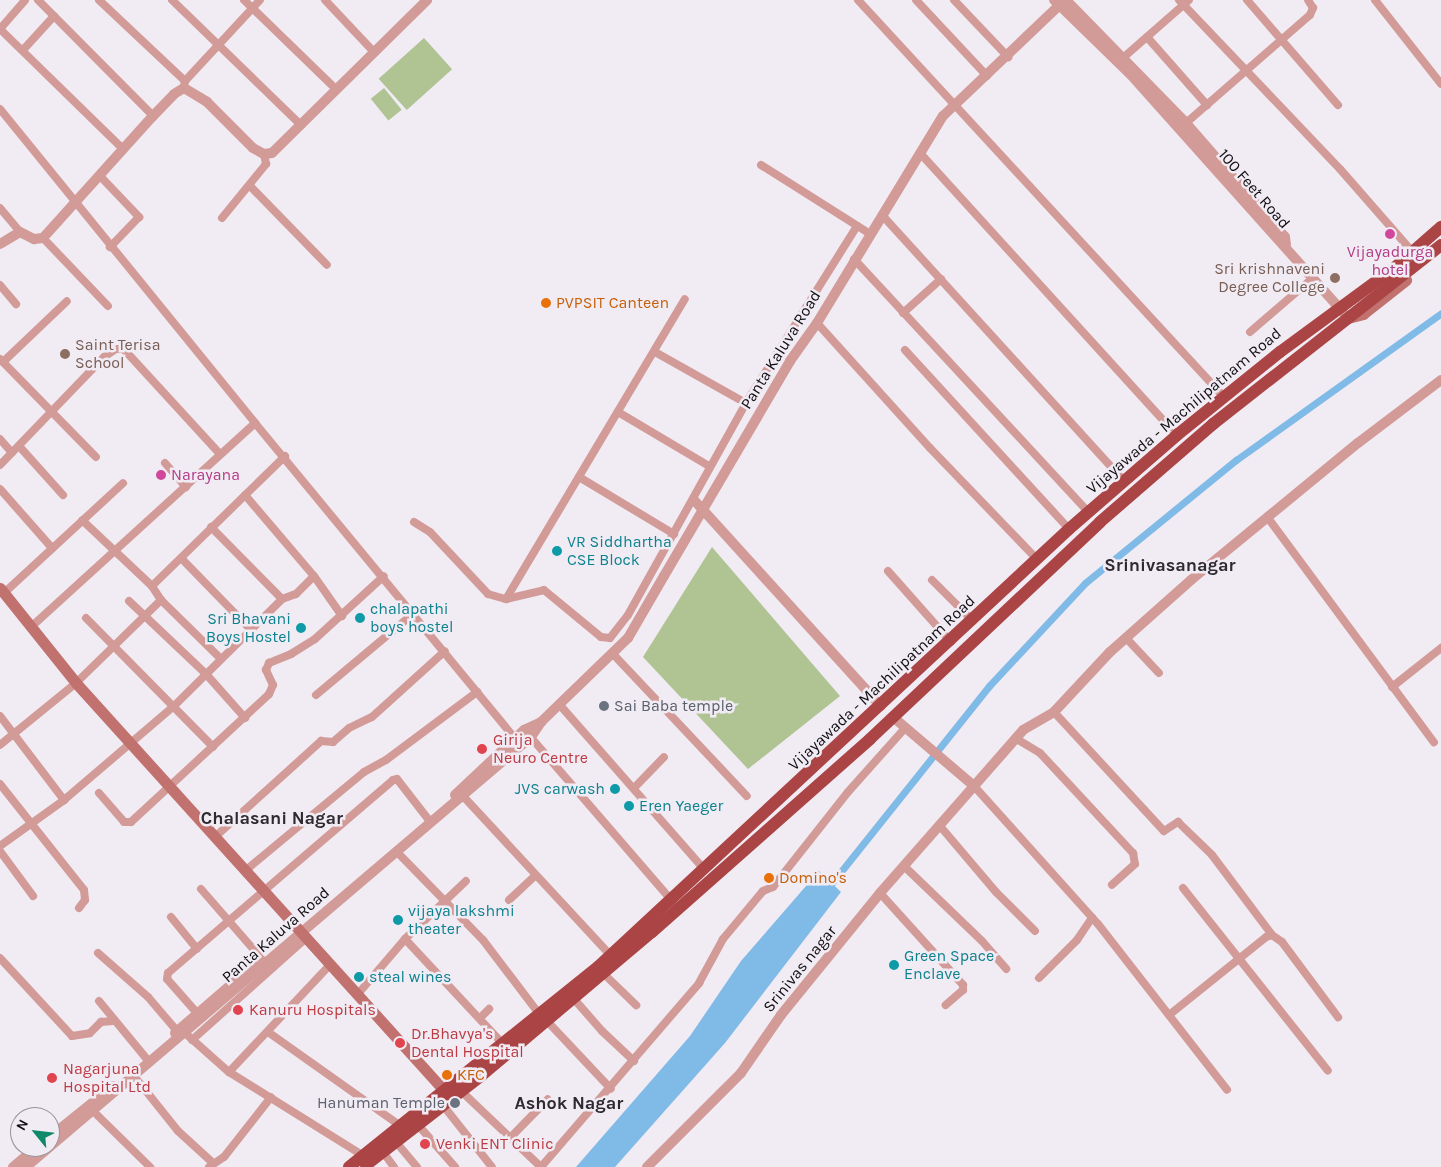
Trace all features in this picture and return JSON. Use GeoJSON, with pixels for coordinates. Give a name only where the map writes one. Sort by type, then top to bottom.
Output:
{"type":"FeatureCollection","features":[{"type":"Feature","properties":{"kind":"highway","name":"Vijayawada - Machilipatnam Road"},"geometry":{"type":"LineString","coordinates":[[349,1167],[383,1152],[418,1125],[448,1094],[503,1044],[574,999],[604,974],[893,717],[1100,522],[1297,357],[1393,269],[1411,250],[1441,227]]}},
{"type":"Feature","properties":{"kind":"highway","name":"Vijayawada - Machilipatnam Road"},"geometry":{"type":"LineString","coordinates":[[363,1161],[402,1126],[448,1094],[543,1018],[672,901],[1069,529],[1222,396],[1290,344],[1344,314],[1441,245]]}},
{"type":"Feature","properties":{"kind":"highway"},"geometry":{"type":"LineString","coordinates":[[1290,344],[1297,357]]}},
{"type":"Feature","properties":{"kind":"main road"},"geometry":{"type":"LineString","coordinates":[[1344,314],[1363,314],[1441,252]]}},
{"type":"Feature","properties":{"kind":"main road"},"geometry":{"type":"LineString","coordinates":[[2,590],[76,683],[216,836],[300,934],[448,1094]]}},
{"type":"Feature","properties":{"kind":"street"},"geometry":{"type":"LineString","coordinates":[[25,0],[0,29],[123,150]]}},
{"type":"Feature","properties":{"kind":"street"},"geometry":{"type":"LineString","coordinates":[[38,0],[153,116]]}},
{"type":"Feature","properties":{"kind":"street"},"geometry":{"type":"LineString","coordinates":[[99,0],[185,85],[208,102],[253,148],[264,154],[272,153],[427,0]]}},
{"type":"Feature","properties":{"kind":"street"},"geometry":{"type":"LineString","coordinates":[[172,0],[301,125]]}},
{"type":"Feature","properties":{"kind":"street"},"geometry":{"type":"LineString","coordinates":[[244,0],[336,89]]}},
{"type":"Feature","properties":{"kind":"street"},"geometry":{"type":"LineString","coordinates":[[0,208],[20,232],[34,239],[43,238],[153,116],[185,85],[260,0]]}},
{"type":"Feature","properties":{"kind":"street"},"geometry":{"type":"LineString","coordinates":[[325,0],[374,52]]}},
{"type":"Feature","properties":{"kind":"street"},"geometry":{"type":"LineString","coordinates":[[858,0],[1222,396]]}},
{"type":"Feature","properties":{"kind":"street"},"geometry":{"type":"LineString","coordinates":[[916,0],[987,76]]}},
{"type":"Feature","properties":{"kind":"street"},"geometry":{"type":"LineString","coordinates":[[954,0],[1008,58]]}},
{"type":"Feature","properties":{"kind":"street"},"geometry":{"type":"LineString","coordinates":[[1247,0],[1338,105]]}},
{"type":"Feature","properties":{"kind":"street"},"geometry":{"type":"LineString","coordinates":[[1186,123],[1310,15],[1313,8],[1308,0]]}},
{"type":"Feature","properties":{"kind":"street"},"geometry":{"type":"LineString","coordinates":[[1376,0],[1441,84]]}},
{"type":"Feature","properties":{"kind":"street","name":"Panta Kaluva Road"},"geometry":{"type":"LineString","coordinates":[[60,1130],[134,1076],[185,1035],[428,819],[528,734],[614,654],[628,638],[790,361],[817,323],[854,259],[920,153],[954,104],[1008,58],[1061,1]]}},
{"type":"Feature","properties":{"kind":"street","name":"100 Feet Road"},"geometry":{"type":"LineString","coordinates":[[1061,1],[1124,57],[1186,123],[1282,233],[1286,245]]}},
{"type":"Feature","properties":{"kind":"street","name":"100 Feet Road"},"geometry":{"type":"LineString","coordinates":[[1061,1],[1131,76],[1279,242],[1286,245]]}},
{"type":"Feature","properties":{"kind":"street"},"geometry":{"type":"LineString","coordinates":[[1124,57],[1184,2],[1411,250]]}},
{"type":"Feature","properties":{"kind":"street"},"geometry":{"type":"LineString","coordinates":[[23,50],[54,16]]}},
{"type":"Feature","properties":{"kind":"street"},"geometry":{"type":"LineString","coordinates":[[1147,37],[1207,106]]}},
{"type":"Feature","properties":{"kind":"street"},"geometry":{"type":"LineString","coordinates":[[0,108],[110,247],[384,576],[518,742]]}},
{"type":"Feature","properties":{"kind":"street"},"geometry":{"type":"LineString","coordinates":[[920,153],[1177,435]]}},
{"type":"Feature","properties":{"kind":"street"},"geometry":{"type":"LineString","coordinates":[[222,218],[266,164],[264,154]]}},
{"type":"Feature","properties":{"kind":"street"},"geometry":{"type":"LineString","coordinates":[[761,165],[870,234]]}},
{"type":"Feature","properties":{"kind":"street"},"geometry":{"type":"LineString","coordinates":[[100,176],[139,217],[110,247]]}},
{"type":"Feature","properties":{"kind":"street"},"geometry":{"type":"LineString","coordinates":[[250,186],[328,265]]}},
{"type":"Feature","properties":{"kind":"street"},"geometry":{"type":"LineString","coordinates":[[882,215],[1124,481]]}},
{"type":"Feature","properties":{"kind":"street"},"geometry":{"type":"LineString","coordinates":[[414,522],[430,532],[478,587],[496,598],[506,599],[544,590],[601,637],[610,638],[628,615],[694,500],[709,466],[746,403],[858,226]]}},
{"type":"Feature","properties":{"kind":"street"},"geometry":{"type":"LineString","coordinates":[[0,244],[20,232]]}},
{"type":"Feature","properties":{"kind":"street"},"geometry":{"type":"LineString","coordinates":[[43,238],[108,306]]}},
{"type":"Feature","properties":{"kind":"street"},"geometry":{"type":"LineString","coordinates":[[1286,245],[1344,314]]}},
{"type":"Feature","properties":{"kind":"street"},"geometry":{"type":"LineString","coordinates":[[854,259],[1088,512]]}},
{"type":"Feature","properties":{"kind":"street"},"geometry":{"type":"LineString","coordinates":[[1250,332],[1314,277]]}},
{"type":"Feature","properties":{"kind":"street"},"geometry":{"type":"LineString","coordinates":[[903,313],[941,279]]}},
{"type":"Feature","properties":{"kind":"street"},"geometry":{"type":"LineString","coordinates":[[0,286],[16,304]]}},
{"type":"Feature","properties":{"kind":"street"},"geometry":{"type":"LineString","coordinates":[[506,599],[685,299]]}},
{"type":"Feature","properties":{"kind":"street"},"geometry":{"type":"LineString","coordinates":[[67,301],[1,361],[96,457]]}},
{"type":"Feature","properties":{"kind":"street"},"geometry":{"type":"LineString","coordinates":[[817,323],[930,448],[1037,559]]}},
{"type":"Feature","properties":{"kind":"street"},"geometry":{"type":"LineString","coordinates":[[0,465],[104,357],[116,349],[123,349],[220,454]]}},
{"type":"Feature","properties":{"kind":"street"},"geometry":{"type":"LineString","coordinates":[[905,350],[1069,529]]}},
{"type":"Feature","properties":{"kind":"street"},"geometry":{"type":"LineString","coordinates":[[655,352],[746,403]]}},
{"type":"Feature","properties":{"kind":"street","name":"Srinivas nagar"},"geometry":{"type":"LineString","coordinates":[[647,1167],[741,1073],[781,1015],[880,894],[1026,727],[1054,712],[1126,638],[1358,443],[1441,380]]}},
{"type":"Feature","properties":{"kind":"street"},"geometry":{"type":"LineString","coordinates":[[618,412],[709,466]]}},
{"type":"Feature","properties":{"kind":"street"},"geometry":{"type":"LineString","coordinates":[[31,627],[255,423]]}},
{"type":"Feature","properties":{"kind":"street"},"geometry":{"type":"LineString","coordinates":[[0,439],[12,453]]}},
{"type":"Feature","properties":{"kind":"street"},"geometry":{"type":"LineString","coordinates":[[19,446],[63,495]]}},
{"type":"Feature","properties":{"kind":"street"},"geometry":{"type":"LineString","coordinates":[[152,586],[285,456]]}},
{"type":"Feature","properties":{"kind":"street"},"geometry":{"type":"LineString","coordinates":[[165,463],[186,487]]}},
{"type":"Feature","properties":{"kind":"street"},"geometry":{"type":"LineString","coordinates":[[580,477],[674,534]]}},
{"type":"Feature","properties":{"kind":"street"},"geometry":{"type":"LineString","coordinates":[[2,590],[52,548],[123,483]]}},
{"type":"Feature","properties":{"kind":"street"},"geometry":{"type":"LineString","coordinates":[[0,489],[52,548]]}},
{"type":"Feature","properties":{"kind":"street"},"geometry":{"type":"LineString","coordinates":[[245,495],[314,576],[342,616]]}},
{"type":"Feature","properties":{"kind":"street"},"geometry":{"type":"LineString","coordinates":[[694,500],[881,706]]}},
{"type":"Feature","properties":{"kind":"street"},"geometry":{"type":"LineString","coordinates":[[1268,518],[1434,742]]}},
{"type":"Feature","properties":{"kind":"street"},"geometry":{"type":"LineString","coordinates":[[82,520],[152,586],[161,600],[221,659]]}},
{"type":"Feature","properties":{"kind":"street"},"geometry":{"type":"LineString","coordinates":[[211,527],[282,599]]}},
{"type":"Feature","properties":{"kind":"street"},"geometry":{"type":"LineString","coordinates":[[181,558],[249,628]]}},
{"type":"Feature","properties":{"kind":"street"},"geometry":{"type":"LineString","coordinates":[[888,571],[950,642]]}},
{"type":"Feature","properties":{"kind":"street"},"geometry":{"type":"LineString","coordinates":[[0,846],[64,800],[174,706],[249,628],[282,599],[296,594],[314,576]]}},
{"type":"Feature","properties":{"kind":"street"},"geometry":{"type":"LineString","coordinates":[[99,793],[127,823],[245,718],[272,690],[273,685],[266,670],[269,663],[307,644],[342,616],[384,576]]}},
{"type":"Feature","properties":{"kind":"street"},"geometry":{"type":"LineString","coordinates":[[932,580],[973,620]]}},
{"type":"Feature","properties":{"kind":"street"},"geometry":{"type":"LineString","coordinates":[[0,746],[76,683],[161,600]]}},
{"type":"Feature","properties":{"kind":"street"},"geometry":{"type":"LineString","coordinates":[[129,601],[206,674],[245,718]]}},
{"type":"Feature","properties":{"kind":"street"},"geometry":{"type":"LineString","coordinates":[[316,695],[414,613]]}},
{"type":"Feature","properties":{"kind":"street"},"geometry":{"type":"LineString","coordinates":[[86,618],[213,747]]}},
{"type":"Feature","properties":{"kind":"street"},"geometry":{"type":"LineString","coordinates":[[1126,638],[1159,673]]}},
{"type":"Feature","properties":{"kind":"street"},"geometry":{"type":"LineString","coordinates":[[1392,687],[1441,648]]}},
{"type":"Feature","properties":{"kind":"street"},"geometry":{"type":"LineString","coordinates":[[216,836],[321,741],[333,742],[349,728],[372,717],[445,651]]}},
{"type":"Feature","properties":{"kind":"street"},"geometry":{"type":"LineString","coordinates":[[614,654],[747,796]]}},
{"type":"Feature","properties":{"kind":"street"},"geometry":{"type":"LineString","coordinates":[[246,870],[364,772],[386,760],[476,692]]}},
{"type":"Feature","properties":{"kind":"street"},"geometry":{"type":"LineString","coordinates":[[559,704],[705,870]]}},
{"type":"Feature","properties":{"kind":"street"},"geometry":{"type":"LineString","coordinates":[[1054,712],[1164,831],[1178,822],[1212,855],[1272,935],[1282,942],[1338,1016]]}},
{"type":"Feature","properties":{"kind":"street"},"geometry":{"type":"LineString","coordinates":[[0,716],[64,800]]}},
{"type":"Feature","properties":{"kind":"street"},"geometry":{"type":"LineString","coordinates":[[893,717],[974,786],[1092,918],[1227,1090]]}},
{"type":"Feature","properties":{"kind":"street"},"geometry":{"type":"LineString","coordinates":[[448,1094],[510,1138],[541,1167],[611,1089],[699,983],[723,940],[763,892],[773,887],[848,792],[905,728]]}},
{"type":"Feature","properties":{"kind":"street"},"geometry":{"type":"LineString","coordinates":[[528,734],[672,901]]}},
{"type":"Feature","properties":{"kind":"street"},"geometry":{"type":"LineString","coordinates":[[1015,738],[1040,753],[1133,853],[1135,864],[1112,885]]}},
{"type":"Feature","properties":{"kind":"street","name":"Panta Kaluva Road"},"geometry":{"type":"LineString","coordinates":[[26,1167],[146,1058],[185,1035],[197,1013],[261,958],[300,934],[463,796],[518,742]]}},
{"type":"Feature","properties":{"kind":"street"},"geometry":{"type":"LineString","coordinates":[[634,788],[664,757]]}},
{"type":"Feature","properties":{"kind":"street"},"geometry":{"type":"LineString","coordinates":[[197,1013],[167,977],[394,779],[428,819]]}},
{"type":"Feature","properties":{"kind":"street"},"geometry":{"type":"LineString","coordinates":[[0,784],[84,890],[85,900],[78,908]]}},
{"type":"Feature","properties":{"kind":"street"},"geometry":{"type":"LineString","coordinates":[[463,796],[610,956]]}},
{"type":"Feature","properties":{"kind":"street"},"geometry":{"type":"LineString","coordinates":[[940,826],[996,892],[1036,931]]}},
{"type":"Feature","properties":{"kind":"street"},"geometry":{"type":"LineString","coordinates":[[0,851],[33,896]]}},
{"type":"Feature","properties":{"kind":"street"},"geometry":{"type":"LineString","coordinates":[[398,852],[446,899],[483,940],[543,1018],[611,1089]]}},
{"type":"Feature","properties":{"kind":"street"},"geometry":{"type":"LineString","coordinates":[[905,867],[982,941],[1006,969]]}},
{"type":"Feature","properties":{"kind":"street"},"geometry":{"type":"LineString","coordinates":[[509,900],[535,876]]}},
{"type":"Feature","properties":{"kind":"street"},"geometry":{"type":"LineString","coordinates":[[358,995],[405,939],[466,881]]}},
{"type":"Feature","properties":{"kind":"street"},"geometry":{"type":"LineString","coordinates":[[1182,888],[1328,1071]]}},
{"type":"Feature","properties":{"kind":"street"},"geometry":{"type":"LineString","coordinates":[[201,889],[261,958]]}},
{"type":"Feature","properties":{"kind":"street"},"geometry":{"type":"LineString","coordinates":[[880,894],[963,985],[963,990],[946,1005]]}},
{"type":"Feature","properties":{"kind":"street"},"geometry":{"type":"LineString","coordinates":[[172,917],[197,949]]}},
{"type":"Feature","properties":{"kind":"street"},"geometry":{"type":"LineString","coordinates":[[1039,978],[1077,940],[1092,918]]}},
{"type":"Feature","properties":{"kind":"street"},"geometry":{"type":"LineString","coordinates":[[1169,1015],[1239,958],[1272,935]]}},
{"type":"Feature","properties":{"kind":"street"},"geometry":{"type":"LineString","coordinates":[[405,939],[503,1044]]}},
{"type":"Feature","properties":{"kind":"street"},"geometry":{"type":"LineString","coordinates":[[98,953],[148,997],[185,1035],[228,1072],[272,1097],[363,1161]]}},
{"type":"Feature","properties":{"kind":"street"},"geometry":{"type":"LineString","coordinates":[[0,958],[72,1036],[90,1033],[100,1022],[113,1021]]}},
{"type":"Feature","properties":{"kind":"street"},"geometry":{"type":"LineString","coordinates":[[228,1072],[330,965]]}},
{"type":"Feature","properties":{"kind":"street"},"geometry":{"type":"LineString","coordinates":[[604,974],[636,1005]]}},
{"type":"Feature","properties":{"kind":"street"},"geometry":{"type":"LineString","coordinates":[[574,999],[602,1031],[634,1060]]}},
{"type":"Feature","properties":{"kind":"street"},"geometry":{"type":"LineString","coordinates":[[100,1002],[113,1021],[146,1058]]}},
{"type":"Feature","properties":{"kind":"street"},"geometry":{"type":"LineString","coordinates":[[480,1018],[489,1009]]}},
{"type":"Feature","properties":{"kind":"street"},"geometry":{"type":"LineString","coordinates":[[268,1032],[402,1126]]}},
{"type":"Feature","properties":{"kind":"street"},"geometry":{"type":"LineString","coordinates":[[134,1076],[178,1131],[211,1165],[224,1157],[272,1097]]}},
{"type":"Feature","properties":{"kind":"street"},"geometry":{"type":"LineString","coordinates":[[448,1094],[492,1167]]}},
{"type":"Feature","properties":{"kind":"street"},"geometry":{"type":"LineString","coordinates":[[510,1138],[548,1099]]}},
{"type":"Feature","properties":{"kind":"street"},"geometry":{"type":"LineString","coordinates":[[91,1108],[150,1167]]}},
{"type":"Feature","properties":{"kind":"street"},"geometry":{"type":"LineString","coordinates":[[418,1125],[455,1167]]}},
{"type":"Feature","properties":{"kind":"street"},"geometry":{"type":"LineString","coordinates":[[396,1142],[417,1167]]}},
{"type":"Feature","properties":{"kind":"street"},"geometry":{"type":"LineString","coordinates":[[383,1152],[394,1167]]}},
{"type":"Feature","properties":{"kind":"street"},"geometry":{"type":"LineString","coordinates":[[13,1167],[25,1157]]}},
{"type":"Feature","properties":{"kind":"green space"},"geometry":{"type":"Polygon","coordinates":[[[424,38],[452,69],[407,110],[379,79],[424,38]]]}},
{"type":"Feature","properties":{"kind":"green space"},"geometry":{"type":"Polygon","coordinates":[[[384,88],[402,110],[388,120],[371,99],[384,88]]]}},
{"type":"Feature","properties":{"kind":"green space"},"geometry":{"type":"Polygon","coordinates":[[[712,547],[840,696],[748,769],[643,657],[712,547]]]}},
{"type":"Feature","properties":{"kind":"water"},"geometry":{"type":"Polygon","coordinates":[[[819,871],[841,892],[725,1043],[615,1167],[576,1167],[690,1036],[741,961],[819,871]]]}},
{"type":"Feature","properties":{"kind":"waterway"},"geometry":{"type":"LineString","coordinates":[[827,889],[989,686],[1085,583],[1236,460],[1441,313]]}},
{"type":"Feature","properties":{"kind":"place","name":"Vijayadurga hotel"},"geometry":{"type":"Point","coordinates":[1390,234]}},
{"type":"Feature","properties":{"kind":"place","name":"Sri krishnaveni Degree College"},"geometry":{"type":"Point","coordinates":[1335,278]}},
{"type":"Feature","properties":{"kind":"place","name":"PVPSIT Canteen"},"geometry":{"type":"Point","coordinates":[546,303]}},
{"type":"Feature","properties":{"kind":"place","name":"Saint Terisa School"},"geometry":{"type":"Point","coordinates":[65,354]}},
{"type":"Feature","properties":{"kind":"place","name":"Narayana"},"geometry":{"type":"Point","coordinates":[161,475]}},
{"type":"Feature","properties":{"kind":"place","name":"VR Siddhartha CSE Block"},"geometry":{"type":"Point","coordinates":[557,551]}},
{"type":"Feature","properties":{"kind":"place","name":"chalapathi boys hostel"},"geometry":{"type":"Point","coordinates":[360,618]}},
{"type":"Feature","properties":{"kind":"place","name":"Sri Bhavani Boys Hostel"},"geometry":{"type":"Point","coordinates":[301,628]}},
{"type":"Feature","properties":{"kind":"place","name":"Sai Baba temple"},"geometry":{"type":"Point","coordinates":[604,706]}},
{"type":"Feature","properties":{"kind":"place","name":"Girija Neuro Centre"},"geometry":{"type":"Point","coordinates":[482,749]}},
{"type":"Feature","properties":{"kind":"place","name":"JVS carwash"},"geometry":{"type":"Point","coordinates":[615,789]}},
{"type":"Feature","properties":{"kind":"place","name":"Eren Yaeger"},"geometry":{"type":"Point","coordinates":[629,806]}},
{"type":"Feature","properties":{"kind":"place","name":"Domino's"},"geometry":{"type":"Point","coordinates":[769,878]}},
{"type":"Feature","properties":{"kind":"place","name":"vijaya lakshmi theater"},"geometry":{"type":"Point","coordinates":[398,920]}},
{"type":"Feature","properties":{"kind":"place","name":"Green Space Enclave"},"geometry":{"type":"Point","coordinates":[894,965]}},
{"type":"Feature","properties":{"kind":"place","name":"steal wines"},"geometry":{"type":"Point","coordinates":[359,977]}},
{"type":"Feature","properties":{"kind":"place","name":"Kanuru Hospitals"},"geometry":{"type":"Point","coordinates":[238,1010]}},
{"type":"Feature","properties":{"kind":"place","name":"Dr.Bhavya's Dental Hospital"},"geometry":{"type":"Point","coordinates":[400,1043]}},
{"type":"Feature","properties":{"kind":"place","name":"KFC"},"geometry":{"type":"Point","coordinates":[447,1075]}},
{"type":"Feature","properties":{"kind":"place","name":"Nagarjuna Hospital Ltd"},"geometry":{"type":"Point","coordinates":[52,1078]}},
{"type":"Feature","properties":{"kind":"place","name":"Hanuman Temple"},"geometry":{"type":"Point","coordinates":[455,1103]}},
{"type":"Feature","properties":{"kind":"place","name":"Venki ENT Clinic"},"geometry":{"type":"Point","coordinates":[425,1144]}},
{"type":"Feature","properties":{"kind":"district","name":"Srinivasanagar"},"geometry":{"type":"Point","coordinates":[1170,565]}},
{"type":"Feature","properties":{"kind":"district","name":"Chalasani Nagar"},"geometry":{"type":"Point","coordinates":[272,818]}},
{"type":"Feature","properties":{"kind":"district","name":"Ashok Nagar"},"geometry":{"type":"Point","coordinates":[569,1103]}}]}
